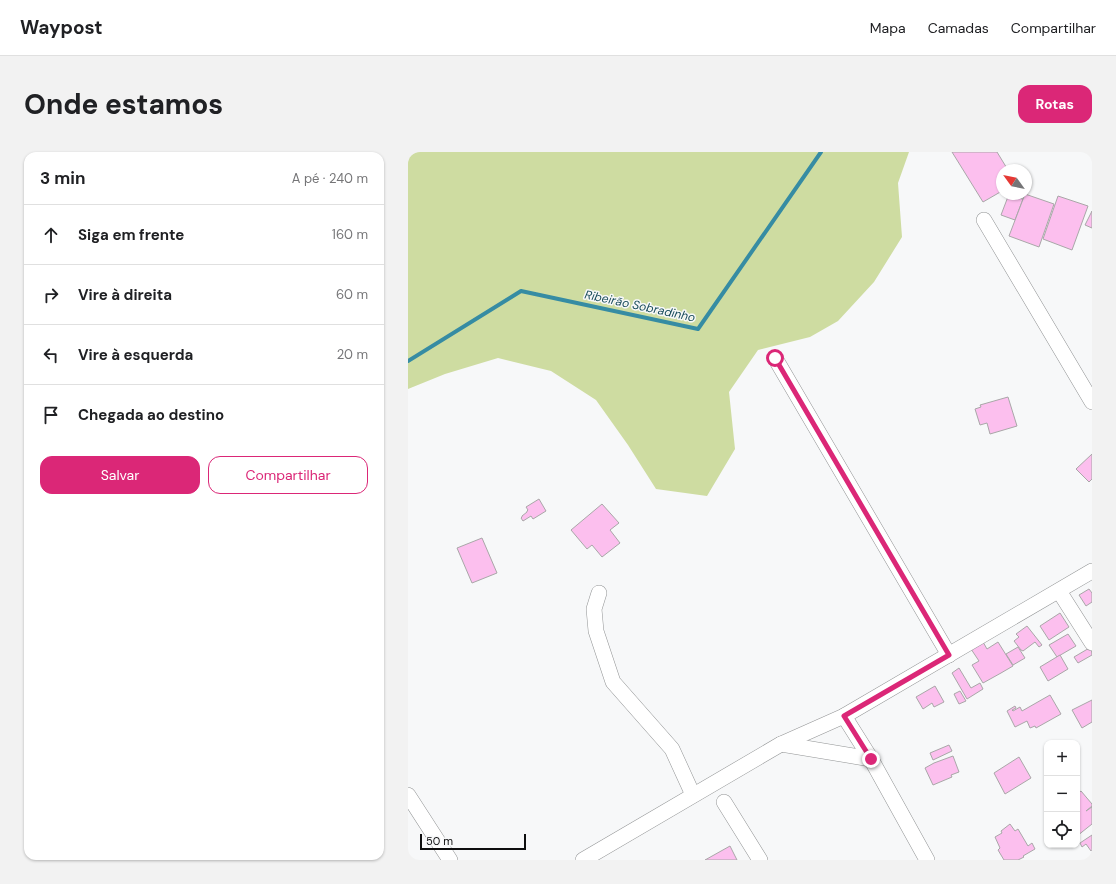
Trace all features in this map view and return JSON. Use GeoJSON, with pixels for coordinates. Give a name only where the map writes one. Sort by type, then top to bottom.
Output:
{"type":"FeatureCollection","features":[{"type":"Feature","properties":{"kind":"street"},"geometry":{"type":"LineString","coordinates":[[984,220],[1092,402]]}},
{"type":"Feature","properties":{"kind":"street"},"geometry":{"type":"LineString","coordinates":[[775,358],[949,655]]}},
{"type":"Feature","properties":{"kind":"street"},"geometry":{"type":"LineString","coordinates":[[583,860],[781,744],[844,716],[1092,571]]}},
{"type":"Feature","properties":{"kind":"street"},"geometry":{"type":"LineString","coordinates":[[1059,591],[1092,643]]}},
{"type":"Feature","properties":{"kind":"street"},"geometry":{"type":"LineString","coordinates":[[598,593],[594,609],[596,631],[613,682],[672,748],[693,795]]}},
{"type":"Feature","properties":{"kind":"street"},"geometry":{"type":"LineString","coordinates":[[844,716],[871,759],[927,860]]}},
{"type":"Feature","properties":{"kind":"street"},"geometry":{"type":"LineString","coordinates":[[781,744],[871,759]]}},
{"type":"Feature","properties":{"kind":"street"},"geometry":{"type":"LineString","coordinates":[[408,795],[450,860]]}},
{"type":"Feature","properties":{"kind":"street"},"geometry":{"type":"LineString","coordinates":[[724,802],[760,860]]}},
{"type":"Feature","properties":{"kind":"green space"},"geometry":{"type":"Polygon","coordinates":[[[408,152],[909,152],[898,183],[902,237],[874,282],[838,321],[810,337],[758,350],[729,392],[735,449],[707,496],[656,489],[628,445],[596,400],[551,371],[498,358],[445,374],[408,389],[408,152]]]}},
{"type":"Feature","properties":{"kind":"building"},"geometry":{"type":"Polygon","coordinates":[[[952,152],[997,152],[1004,164],[996,164],[996,194],[983,202],[952,152]]]}},
{"type":"Feature","properties":{"kind":"building"},"geometry":{"type":"Polygon","coordinates":[[[1032,196],[1054,204],[1039,247],[1009,236],[1023,200],[1032,200],[1032,196]]]}},
{"type":"Feature","properties":{"kind":"building"},"geometry":{"type":"Polygon","coordinates":[[[1058,196],[1088,206],[1072,250],[1043,239],[1058,196]]]}},
{"type":"Feature","properties":{"kind":"building"},"geometry":{"type":"Polygon","coordinates":[[[1007,200],[1023,200],[1015,220],[1001,215],[1007,200]]]}},
{"type":"Feature","properties":{"kind":"building"},"geometry":{"type":"Polygon","coordinates":[[[1092,211],[1092,228],[1085,225],[1092,211]]]}},
{"type":"Feature","properties":{"kind":"building"},"geometry":{"type":"Polygon","coordinates":[[[1008,397],[1017,426],[990,434],[987,423],[980,425],[975,409],[981,407],[980,405],[1008,397]]]}},
{"type":"Feature","properties":{"kind":"building"},"geometry":{"type":"Polygon","coordinates":[[[1092,454],[1092,479],[1089,482],[1076,469],[1092,454]]]}},
{"type":"Feature","properties":{"kind":"building"},"geometry":{"type":"Polygon","coordinates":[[[539,499],[546,511],[533,519],[531,516],[523,521],[521,518],[528,510],[526,507],[539,499]]]}},
{"type":"Feature","properties":{"kind":"building"},"geometry":{"type":"Polygon","coordinates":[[[602,504],[619,523],[610,530],[620,543],[602,557],[592,545],[587,549],[571,530],[602,504]]]}},
{"type":"Feature","properties":{"kind":"building"},"geometry":{"type":"Polygon","coordinates":[[[482,538],[497,573],[472,583],[457,548],[482,538]]]}},
{"type":"Feature","properties":{"kind":"building"},"geometry":{"type":"Polygon","coordinates":[[[1089,589],[1092,593],[1092,602],[1086,606],[1079,595],[1089,589]]]}},
{"type":"Feature","properties":{"kind":"building"},"geometry":{"type":"Polygon","coordinates":[[[1060,613],[1069,627],[1049,640],[1040,626],[1060,613]]]}},
{"type":"Feature","properties":{"kind":"building"},"geometry":{"type":"Polygon","coordinates":[[[1027,626],[1042,645],[1039,647],[1035,642],[1023,651],[1014,641],[1019,637],[1016,634],[1027,626]]]}},
{"type":"Feature","properties":{"kind":"building"},"geometry":{"type":"Polygon","coordinates":[[[1068,634],[1076,646],[1057,657],[1049,645],[1068,634]]]}},
{"type":"Feature","properties":{"kind":"building"},"geometry":{"type":"Polygon","coordinates":[[[983,642],[987,649],[998,642],[1013,666],[983,683],[972,665],[979,661],[971,649],[983,642]]]}},
{"type":"Feature","properties":{"kind":"building"},"geometry":{"type":"Polygon","coordinates":[[[1018,647],[1025,658],[1013,665],[1006,654],[1018,647]]]}},
{"type":"Feature","properties":{"kind":"building"},"geometry":{"type":"Polygon","coordinates":[[[1091,647],[1092,655],[1078,663],[1074,657],[1091,647]]]}},
{"type":"Feature","properties":{"kind":"building"},"geometry":{"type":"Polygon","coordinates":[[[1060,655],[1068,669],[1048,681],[1040,667],[1060,655]]]}},
{"type":"Feature","properties":{"kind":"building"},"geometry":{"type":"Polygon","coordinates":[[[959,668],[971,688],[980,683],[983,689],[967,699],[952,673],[959,668]]]}},
{"type":"Feature","properties":{"kind":"building"},"geometry":{"type":"Polygon","coordinates":[[[935,686],[944,702],[934,707],[932,703],[923,709],[916,697],[935,686]]]}},
{"type":"Feature","properties":{"kind":"building"},"geometry":{"type":"Polygon","coordinates":[[[960,691],[966,701],[959,704],[954,694],[960,691]]]}},
{"type":"Feature","properties":{"kind":"building"},"geometry":{"type":"Polygon","coordinates":[[[1050,695],[1061,714],[1036,728],[1035,726],[1030,728],[1027,721],[1015,727],[1007,711],[1015,706],[1016,708],[1012,710],[1013,711],[1020,707],[1022,711],[1050,695]]]}},
{"type":"Feature","properties":{"kind":"building"},"geometry":{"type":"Polygon","coordinates":[[[1092,700],[1092,722],[1082,728],[1072,710],[1092,700]]]}},
{"type":"Feature","properties":{"kind":"building"},"geometry":{"type":"Polygon","coordinates":[[[949,745],[952,751],[933,760],[930,753],[949,745]]]}},
{"type":"Feature","properties":{"kind":"building"},"geometry":{"type":"Polygon","coordinates":[[[953,756],[959,772],[951,775],[952,777],[933,785],[925,768],[953,756]]]}},
{"type":"Feature","properties":{"kind":"building"},"geometry":{"type":"Polygon","coordinates":[[[1019,757],[1031,778],[1005,794],[994,773],[1019,757]]]}},
{"type":"Feature","properties":{"kind":"building"},"geometry":{"type":"Polygon","coordinates":[[[1081,791],[1092,804],[1092,806],[1086,811],[1092,807],[1092,824],[1080,834],[1080,812],[1081,791]]]}},
{"type":"Feature","properties":{"kind":"building"},"geometry":{"type":"Polygon","coordinates":[[[1010,824],[1015,831],[1018,829],[1028,846],[1032,843],[1035,849],[1018,860],[1004,860],[998,850],[1000,848],[995,837],[1002,833],[1001,831],[1010,824]]]}},
{"type":"Feature","properties":{"kind":"building"},"geometry":{"type":"Polygon","coordinates":[[[1092,835],[1091,851],[1086,844],[1082,847],[1080,843],[1092,835]]]}},
{"type":"Feature","properties":{"kind":"building"},"geometry":{"type":"Polygon","coordinates":[[[730,846],[737,860],[705,860],[730,846]]]}},
{"type":"Feature","properties":{"kind":"waterway","name":"Ribeirão Sobradinho"},"geometry":{"type":"LineString","coordinates":[[408,361],[521,291],[698,329],[821,152]]}},
{"type":"Feature","properties":{"kind":"route"},"geometry":{"type":"LineString","coordinates":[[775,358],[949,655],[844,716],[871,759]]}}]}
